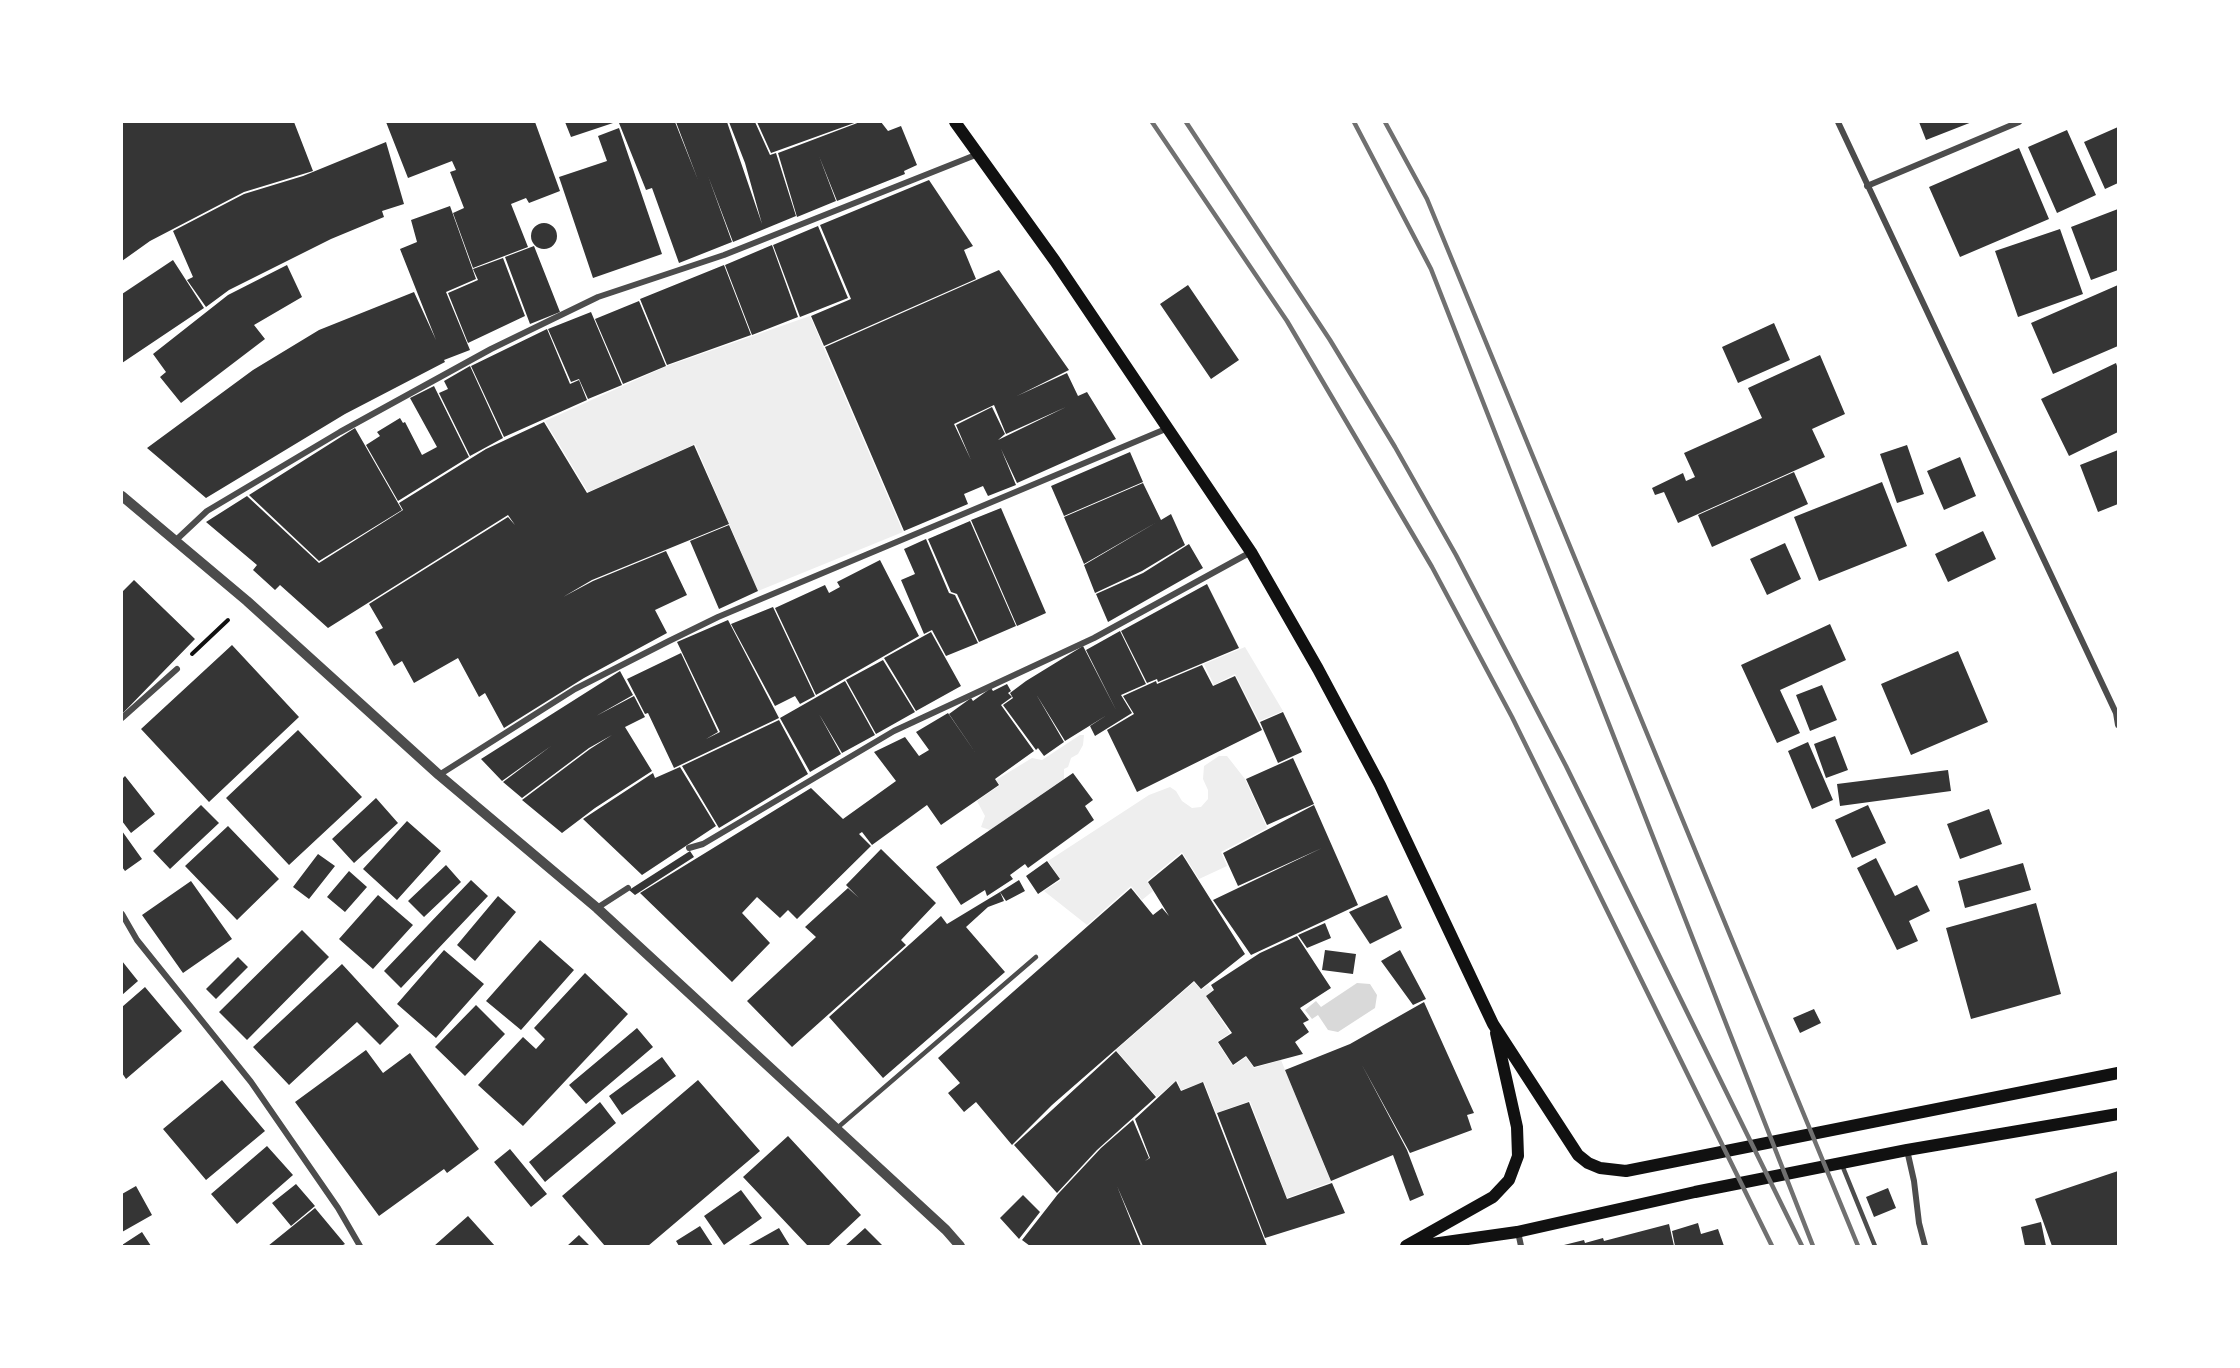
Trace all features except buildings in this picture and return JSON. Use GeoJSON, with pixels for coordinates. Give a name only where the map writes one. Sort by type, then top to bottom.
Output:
{"type":"FeatureCollection","features":[{"type":"Feature","properties":{"kind":"main road"},"geometry":{"type":"LineString","coordinates":[[956,122],[1061,270],[1251,552],[1318,669],[1380,785],[1493,1024],[1578,1155],[1588,1163],[1600,1168],[1626,1170],[2118,1073]]}},
{"type":"Feature","properties":{"kind":"main road"},"geometry":{"type":"LineString","coordinates":[[1406,1246],[1493,1197],[1509,1180],[1518,1156],[1517,1127],[1493,1024]]}},
{"type":"Feature","properties":{"kind":"main road"},"geometry":{"type":"LineString","coordinates":[[1418,1246],[1518,1232],[1841,1162],[2118,1114]]}},
{"type":"Feature","properties":{"kind":"street"},"geometry":{"type":"LineString","coordinates":[[1838,122],[2117,713],[2118,724]]}},
{"type":"Feature","properties":{"kind":"street"},"geometry":{"type":"LineString","coordinates":[[1867,186],[2019,122]]}},
{"type":"Feature","properties":{"kind":"street"},"geometry":{"type":"LineString","coordinates":[[174,541],[207,511],[340,432],[491,349],[598,297],[724,255],[979,154]]}},
{"type":"Feature","properties":{"kind":"street"},"geometry":{"type":"LineString","coordinates":[[439,775],[575,689],[669,640],[718,617],[1168,428]]}},
{"type":"Feature","properties":{"kind":"street"},"geometry":{"type":"LineString","coordinates":[[122,496],[247,601],[439,775],[597,908],[946,1230],[960,1246]]}},
{"type":"Feature","properties":{"kind":"street"},"geometry":{"type":"LineString","coordinates":[[689,848],[703,844],[894,731],[1094,638],[1251,552]]}},
{"type":"Feature","properties":{"kind":"street"},"geometry":{"type":"LineString","coordinates":[[122,718],[177,669]]}},
{"type":"Feature","properties":{"kind":"street"},"geometry":{"type":"LineString","coordinates":[[597,908],[628,888]]}},
{"type":"Feature","properties":{"kind":"street"},"geometry":{"type":"LineString","coordinates":[[122,914],[137,940],[250,1082],[338,1208],[360,1246]]}},
{"type":"Feature","properties":{"kind":"street"},"geometry":{"type":"LineString","coordinates":[[1907,1150],[1925,1246]]}},
{"type":"Feature","properties":{"kind":"street"},"geometry":{"type":"LineString","coordinates":[[1518,1232],[1521,1246]]}},
{"type":"Feature","properties":{"kind":"lane"},"geometry":{"type":"LineString","coordinates":[[836,1129],[1036,957]]}},
{"type":"Feature","properties":{"kind":"lane"},"geometry":{"type":"LineString","coordinates":[[1841,1162],[1875,1246]]}},
{"type":"Feature","properties":{"kind":"path"},"geometry":{"type":"LineString","coordinates":[[177,669],[247,601]]}},
{"type":"Feature","properties":{"kind":"shaded area"},"geometry":{"type":"Polygon","coordinates":[[[810,316],[903,532],[758,591],[695,444],[588,492],[545,421],[667,366],[810,316]]]}},
{"type":"Feature","properties":{"kind":"shaded area"},"geometry":{"type":"Polygon","coordinates":[[[1245,647],[1283,711],[1259,721],[1235,674],[1214,685],[1204,664],[1245,647]]]}},
{"type":"Feature","properties":{"kind":"shaded area"},"geometry":{"type":"Polygon","coordinates":[[[1080,735],[1084,735],[1083,745],[1078,754],[1071,758],[1068,767],[1064,769],[1064,779],[990,830],[981,827],[985,816],[977,801],[1000,785],[996,780],[1032,758],[1042,760],[1080,735]]]}},
{"type":"Feature","properties":{"kind":"shaded area"},"geometry":{"type":"Polygon","coordinates":[[[1219,756],[1227,756],[1245,779],[1267,828],[1221,852],[1227,866],[1199,879],[1182,852],[1147,881],[1153,891],[1142,900],[1131,886],[1087,925],[1044,891],[1061,880],[1048,861],[1149,795],[1170,787],[1176,791],[1182,801],[1192,808],[1201,807],[1208,799],[1208,790],[1203,779],[1204,766],[1219,756]]]}},
{"type":"Feature","properties":{"kind":"shaded area"},"geometry":{"type":"Polygon","coordinates":[[[1194,982],[1201,990],[1208,985],[1213,990],[1206,996],[1230,1033],[1217,1042],[1233,1066],[1246,1057],[1254,1068],[1281,1060],[1331,1182],[1287,1198],[1250,1101],[1216,1113],[1204,1082],[1181,1090],[1177,1080],[1157,1097],[1116,1050],[1194,982]]]}},
{"type":"Feature","properties":{"kind":"shaded area"},"geometry":{"type":"Polygon","coordinates":[[[1357,983],[1370,984],[1377,995],[1375,1008],[1338,1032],[1328,1030],[1318,1015],[1312,1019],[1305,1010],[1316,1001],[1321,1007],[1357,983]]]}},
{"type":"Feature","properties":{"kind":"railway"},"geometry":{"type":"LineString","coordinates":[[1152,122],[1287,321],[1432,567],[1512,717],[1772,1246]]}},
{"type":"Feature","properties":{"kind":"railway"},"geometry":{"type":"LineString","coordinates":[[1186,122],[1330,340],[1395,447],[1456,555],[1566,766],[1802,1246]]}},
{"type":"Feature","properties":{"kind":"railway"},"geometry":{"type":"LineString","coordinates":[[1354,122],[1431,269],[1813,1246]]}},
{"type":"Feature","properties":{"kind":"railway"},"geometry":{"type":"LineString","coordinates":[[1385,122],[1427,199],[1858,1246]]}}]}
